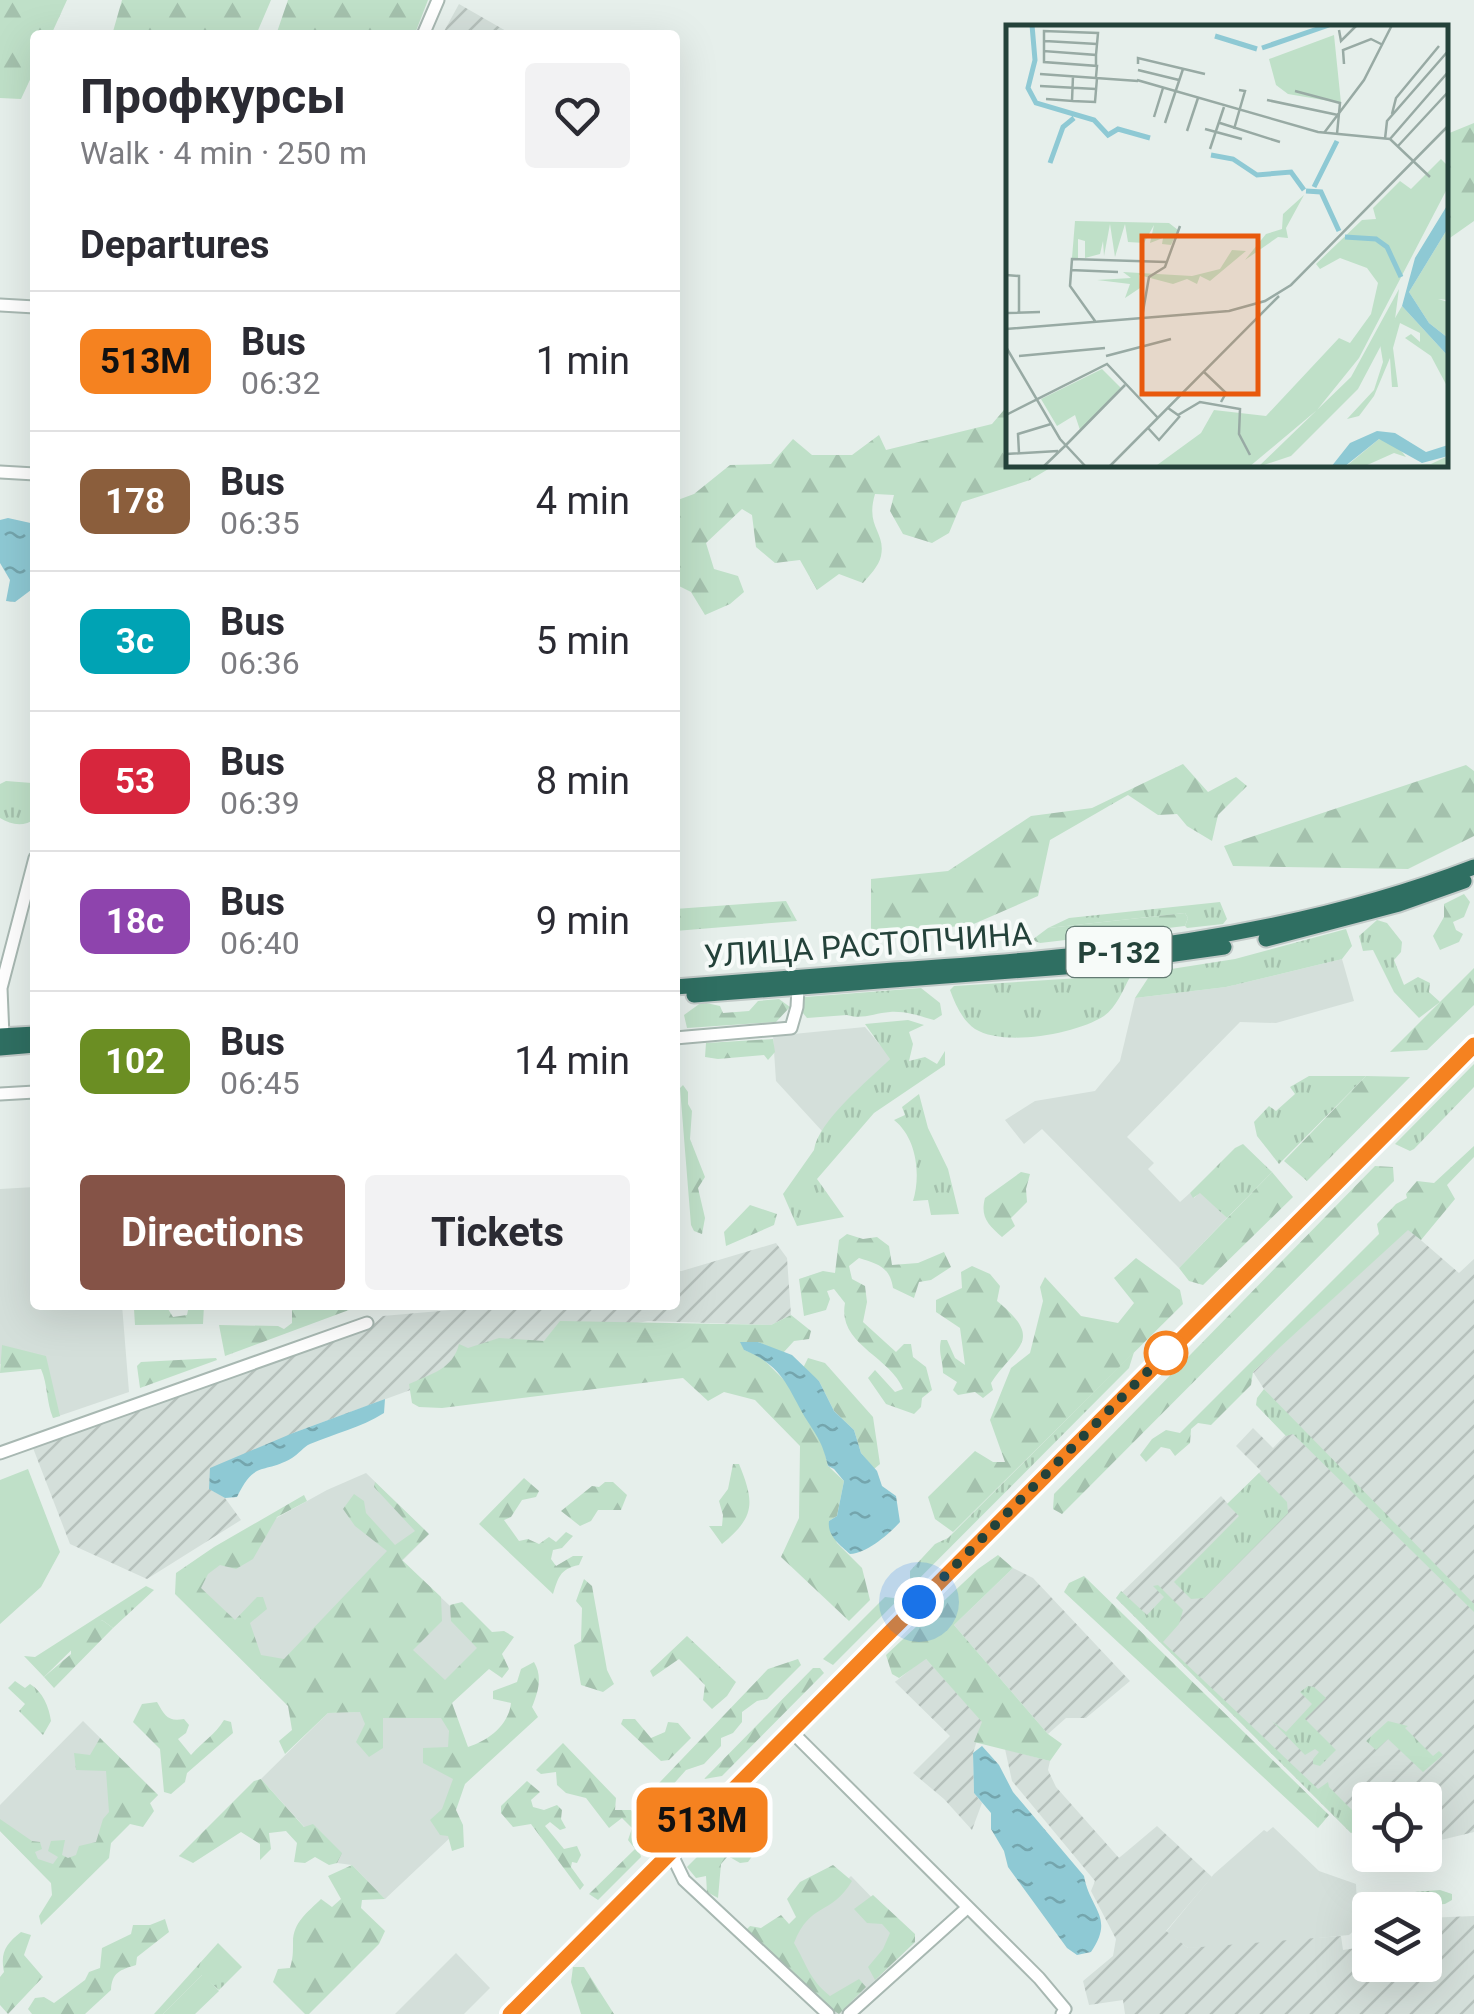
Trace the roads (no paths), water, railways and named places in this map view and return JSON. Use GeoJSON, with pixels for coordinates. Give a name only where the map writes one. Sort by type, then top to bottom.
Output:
{"type":"FeatureCollection","features":[{"type":"Feature","properties":{"kind":"highway","name":"УЛИЦА РАСТОПЧИНА"},"geometry":{"type":"LineString","coordinates":[[680,986],[1172,946],[1260,930],[1376,900],[1474,867]]}},
{"type":"Feature","properties":{"kind":"highway","name":"УЛИЦА РАСТОПЧИНА"},"geometry":{"type":"LineString","coordinates":[[680,997],[1173,956],[1321,926],[1474,878]]}},
{"type":"Feature","properties":{"kind":"highway"},"geometry":{"type":"LineString","coordinates":[[1,1040],[30,1035]]}},
{"type":"Feature","properties":{"kind":"highway"},"geometry":{"type":"LineString","coordinates":[[1,1040],[30,1044]]}},
{"type":"Feature","properties":{"kind":"main road"},"geometry":{"type":"LineString","coordinates":[[510,2014],[1474,1045]]}},
{"type":"Feature","properties":{"kind":"street"},"geometry":{"type":"LineString","coordinates":[[425,30],[438,0]]}},
{"type":"Feature","properties":{"kind":"street"},"geometry":{"type":"LineString","coordinates":[[0,305],[30,307]]}},
{"type":"Feature","properties":{"kind":"street"},"geometry":{"type":"LineString","coordinates":[[0,472],[30,474]]}},
{"type":"Feature","properties":{"kind":"street"},"geometry":{"type":"LineString","coordinates":[[1,1040],[1,988],[30,877]]}},
{"type":"Feature","properties":{"kind":"street","name":"УЛИЦА РАСТОПЧИНА"},"geometry":{"type":"LineString","coordinates":[[680,1038],[790,1028],[798,988]]}},
{"type":"Feature","properties":{"kind":"street"},"geometry":{"type":"LineString","coordinates":[[0,1094],[30,1092]]}},
{"type":"Feature","properties":{"kind":"street"},"geometry":{"type":"LineString","coordinates":[[0,1453],[367,1322]]}},
{"type":"Feature","properties":{"kind":"street"},"geometry":{"type":"LineString","coordinates":[[792,1732],[1039,1978],[1065,2008],[1062,2014]]}},
{"type":"Feature","properties":{"kind":"street"},"geometry":{"type":"LineString","coordinates":[[670,1851],[684,1880],[828,2014]]}},
{"type":"Feature","properties":{"kind":"street"},"geometry":{"type":"LineString","coordinates":[[849,2014],[967,1908]]}},
{"type":"Feature","properties":{"kind":"water"},"geometry":{"type":"Polygon","coordinates":[[[0,520],[30,523],[30,591],[15,602],[6,601],[10,580],[0,563],[0,520]]]}},
{"type":"Feature","properties":{"kind":"water"},"geometry":{"type":"Polygon","coordinates":[[[740,1342],[758,1342],[792,1355],[819,1381],[834,1411],[854,1430],[861,1453],[877,1471],[882,1486],[896,1496],[900,1522],[877,1543],[850,1554],[832,1536],[829,1521],[837,1516],[844,1481],[828,1466],[820,1442],[784,1380],[768,1364],[744,1350],[740,1342]]]}},
{"type":"Feature","properties":{"kind":"water"},"geometry":{"type":"Polygon","coordinates":[[[385,1399],[384,1413],[310,1444],[282,1463],[255,1472],[237,1497],[225,1498],[209,1489],[210,1468],[385,1399]]]}},
{"type":"Feature","properties":{"kind":"water"},"geometry":{"type":"Polygon","coordinates":[[[982,1746],[999,1765],[1013,1792],[1084,1876],[1101,1922],[1091,1952],[1077,1955],[1067,1948],[1008,1867],[991,1829],[991,1813],[974,1793],[973,1753],[982,1746]]]}}]}
